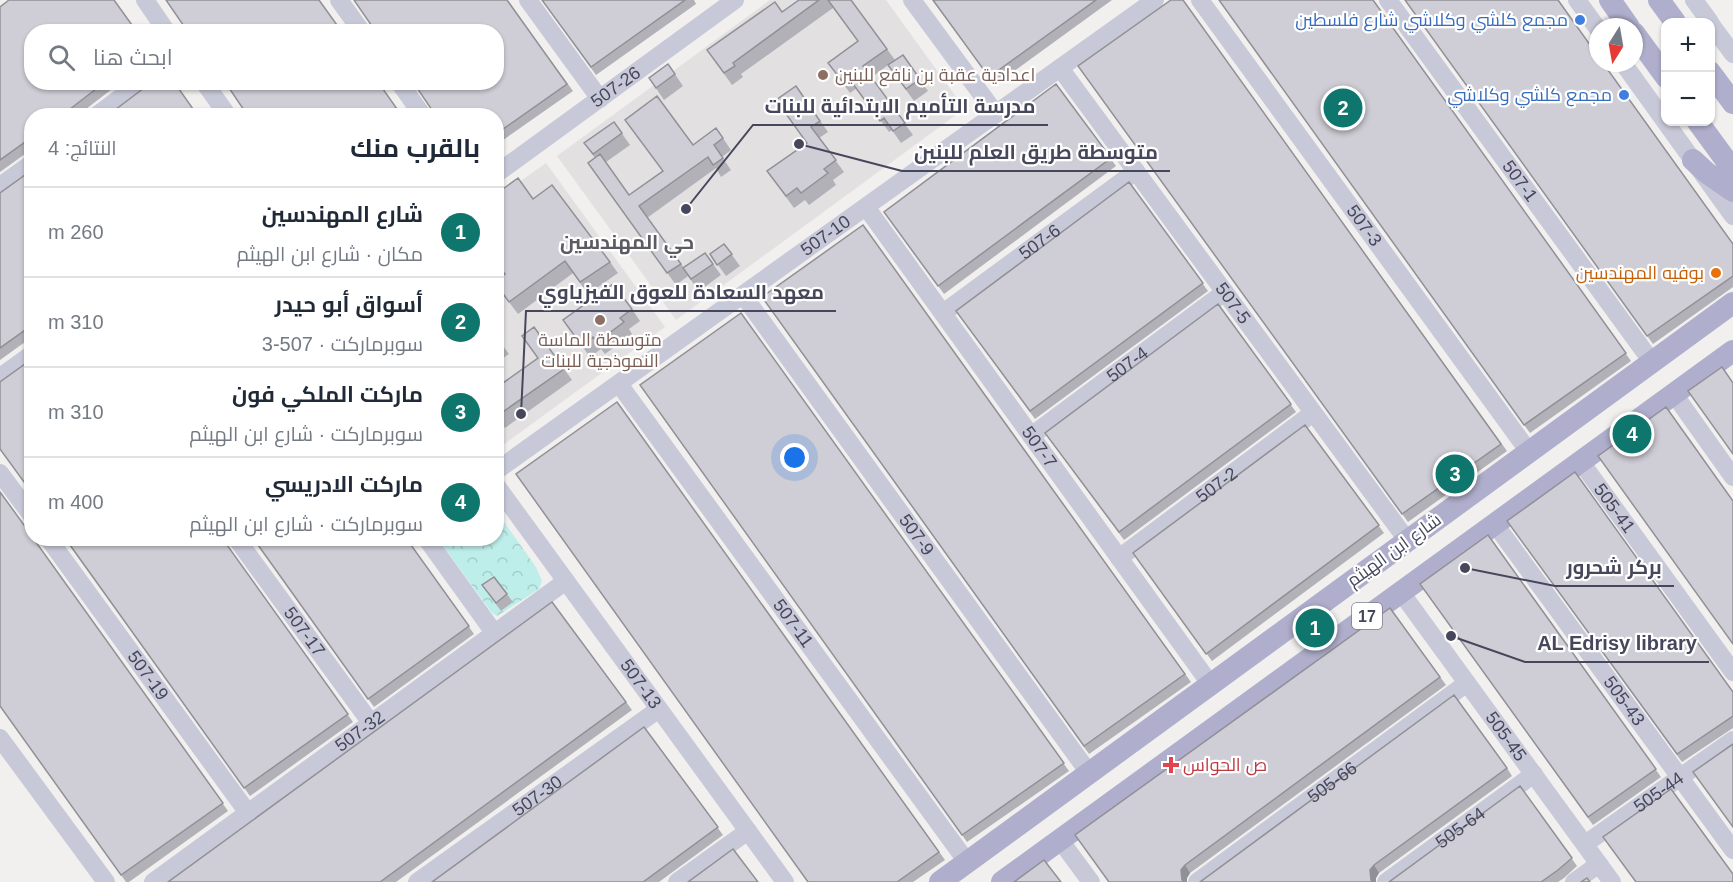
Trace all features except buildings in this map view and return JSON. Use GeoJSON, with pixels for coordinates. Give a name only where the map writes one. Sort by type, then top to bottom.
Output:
{"type":"FeatureCollection","features":[{"type":"Feature","properties":{"kind":"main road"},"geometry":{"type":"LineString","coordinates":[[1610,0],[1623,18]]}},
{"type":"Feature","properties":{"kind":"main road"},"geometry":{"type":"LineString","coordinates":[[1659,0],[1672,18]]}},
{"type":"Feature","properties":{"kind":"main road"},"geometry":{"type":"LineString","coordinates":[[1643,46],[1661,72]]}},
{"type":"Feature","properties":{"kind":"main road"},"geometry":{"type":"LineString","coordinates":[[1715,79],[1733,103]]}},
{"type":"Feature","properties":{"kind":"main road"},"geometry":{"type":"LineString","coordinates":[[1701,126],[1733,170]]}},
{"type":"Feature","properties":{"kind":"main road"},"geometry":{"type":"LineString","coordinates":[[1693,160],[1733,191]]}},
{"type":"Feature","properties":{"kind":"main road","name":"شارع ابن الهيثم"},"geometry":{"type":"LineString","coordinates":[[940,882],[1733,303]]}},
{"type":"Feature","properties":{"kind":"main road","name":"شارع ابن الهيثم"},"geometry":{"type":"LineString","coordinates":[[1002,882],[1733,351]]}},
{"type":"Feature","properties":{"kind":"main road"},"geometry":{"type":"LineString","coordinates":[[1295,622],[1318,653]]}},
{"type":"Feature","properties":{"kind":"street"},"geometry":{"type":"LineString","coordinates":[[145,0],[162,24]]}},
{"type":"Feature","properties":{"kind":"street"},"geometry":{"type":"LineString","coordinates":[[339,0],[356,24]]}},
{"type":"Feature","properties":{"kind":"street"},"geometry":{"type":"LineString","coordinates":[[528,0],[600,99]]}},
{"type":"Feature","properties":{"kind":"street"},"geometry":{"type":"LineString","coordinates":[[912,0],[996,114]]}},
{"type":"Feature","properties":{"kind":"street","name":"507-10"},"geometry":{"type":"LineString","coordinates":[[504,465],[1155,0]]}},
{"type":"Feature","properties":{"kind":"street","name":"507-3"},"geometry":{"type":"LineString","coordinates":[[1200,0],[1529,452]]}},
{"type":"Feature","properties":{"kind":"street","name":"507-1"},"geometry":{"type":"LineString","coordinates":[[1388,0],[1652,362]]}},
{"type":"Feature","properties":{"kind":"street"},"geometry":{"type":"LineString","coordinates":[[1577,0],[1590,18]]}},
{"type":"Feature","properties":{"kind":"street"},"geometry":{"type":"LineString","coordinates":[[1694,0],[1707,18]]}},
{"type":"Feature","properties":{"kind":"street","name":"507-26"},"geometry":{"type":"LineString","coordinates":[[504,168],[600,99],[723,3]]}},
{"type":"Feature","properties":{"kind":"street"},"geometry":{"type":"LineString","coordinates":[[1715,30],[1733,54]]}},
{"type":"Feature","properties":{"kind":"street","name":"507-5"},"geometry":{"type":"LineString","coordinates":[[1060,68],[1407,540]]}},
{"type":"Feature","properties":{"kind":"street"},"geometry":{"type":"LineString","coordinates":[[1629,72],[1733,216]]}},
{"type":"Feature","properties":{"kind":"street"},"geometry":{"type":"LineString","coordinates":[[107,108],[130,90]]}},
{"type":"Feature","properties":{"kind":"street"},"geometry":{"type":"LineString","coordinates":[[210,90],[222,108]]}},
{"type":"Feature","properties":{"kind":"street"},"geometry":{"type":"LineString","coordinates":[[405,90],[417,108]]}},
{"type":"Feature","properties":{"kind":"street"},"geometry":{"type":"LineString","coordinates":[[0,186],[24,169]]}},
{"type":"Feature","properties":{"kind":"street","name":"507-6"},"geometry":{"type":"LineString","coordinates":[[943,313],[1136,171]]}},
{"type":"Feature","properties":{"kind":"street","name":"507-7"},"geometry":{"type":"LineString","coordinates":[[866,207],[1211,686]]}},
{"type":"Feature","properties":{"kind":"street","name":"507-4"},"geometry":{"type":"LineString","coordinates":[[1031,436],[1224,292]]}},
{"type":"Feature","properties":{"kind":"street","name":"507-9"},"geometry":{"type":"LineString","coordinates":[[743,295],[1089,773]]}},
{"type":"Feature","properties":{"kind":"street"},"geometry":{"type":"LineString","coordinates":[[0,377],[24,360]]}},
{"type":"Feature","properties":{"kind":"street","name":"507-11"},"geometry":{"type":"LineString","coordinates":[[619,384],[967,862]]}},
{"type":"Feature","properties":{"kind":"street"},"geometry":{"type":"LineString","coordinates":[[1674,394],[1733,477]]}},
{"type":"Feature","properties":{"kind":"street","name":"507-2"},"geometry":{"type":"LineString","coordinates":[[1119,558],[1313,413]]}},
{"type":"Feature","properties":{"kind":"street","name":"505-41"},"geometry":{"type":"LineString","coordinates":[[1581,462],[1733,672]]}},
{"type":"Feature","properties":{"kind":"street"},"geometry":{"type":"LineString","coordinates":[[0,473],[24,505]]}},
{"type":"Feature","properties":{"kind":"street","name":"507-13"},"geometry":{"type":"LineString","coordinates":[[504,495],[785,882]]}},
{"type":"Feature","properties":{"kind":"street","name":"505-43"},"geometry":{"type":"LineString","coordinates":[[1495,524],[1733,850]]}},
{"type":"Feature","properties":{"kind":"street","name":"507-19"},"geometry":{"type":"LineString","coordinates":[[54,546],[248,813]]}},
{"type":"Feature","properties":{"kind":"street","name":"507-17"},"geometry":{"type":"LineString","coordinates":[[242,546],[371,723]]}},
{"type":"Feature","properties":{"kind":"street"},"geometry":{"type":"LineString","coordinates":[[432,546],[495,634]]}},
{"type":"Feature","properties":{"kind":"street","name":"507-32"},"geometry":{"type":"LineString","coordinates":[[153,882],[566,581]]}},
{"type":"Feature","properties":{"kind":"street","name":"505-45"},"geometry":{"type":"LineString","coordinates":[[1400,591],[1612,882]]}},
{"type":"Feature","properties":{"kind":"street","name":"505-66"},"geometry":{"type":"LineString","coordinates":[[1197,882],[1467,683]]}},
{"type":"Feature","properties":{"kind":"street","name":"507-30"},"geometry":{"type":"LineString","coordinates":[[417,882],[659,709]]}},
{"type":"Feature","properties":{"kind":"street"},"geometry":{"type":"LineString","coordinates":[[0,738],[106,882]]}},
{"type":"Feature","properties":{"kind":"street","name":"505-44"},"geometry":{"type":"LineString","coordinates":[[1585,844],[1733,740]]}},
{"type":"Feature","properties":{"kind":"street","name":"505-64"},"geometry":{"type":"LineString","coordinates":[[1386,882],[1534,774]]}},
{"type":"Feature","properties":{"kind":"street"},"geometry":{"type":"LineString","coordinates":[[677,882],[748,831]]}},
{"type":"Feature","properties":{"kind":"street"},"geometry":{"type":"LineString","coordinates":[[1060,840],[1091,882]]}},
{"type":"Feature","properties":{"kind":"street"},"geometry":{"type":"LineString","coordinates":[[1574,882],[1599,864]]}},
{"type":"Feature","properties":{"kind":"shaded area"},"geometry":{"type":"Polygon","coordinates":[[[770,0],[886,0],[959,101],[956,115],[676,320],[557,156],[770,0]]]}},
{"type":"Feature","properties":{"kind":"shaded area"},"geometry":{"type":"Polygon","coordinates":[[[546,163],[665,327],[504,444],[504,193],[546,163]]]}},
{"type":"Feature","properties":{"kind":"green space"},"geometry":{"type":"Polygon","coordinates":[[[504,522],[536,567],[542,581],[539,589],[497,616],[492,613],[443,546],[504,546],[504,522]]]}},
{"type":"Feature","properties":{"kind":"place","name":"مجمع كلشي وكلاشي شارع فلسطين"},"geometry":{"type":"Point","coordinates":[1580,20]}},
{"type":"Feature","properties":{"kind":"place","name":"اعدادية عقبة بن نافع للبنين"},"geometry":{"type":"Point","coordinates":[823,75]}},
{"type":"Feature","properties":{"kind":"place","name":"مجمع كلشي وكلاشي"},"geometry":{"type":"Point","coordinates":[1624,95]}},
{"type":"Feature","properties":{"kind":"place","name":"أسواق أبو حيدر"},"geometry":{"type":"Point","coordinates":[1343,108]}},
{"type":"Feature","properties":{"kind":"place","name":"متوسطة طريق العلم للبنين"},"geometry":{"type":"Point","coordinates":[799,144]}},
{"type":"Feature","properties":{"kind":"place","name":"مدرسة التأميم الابتدائية للبنات"},"geometry":{"type":"Point","coordinates":[686,209]}},
{"type":"Feature","properties":{"kind":"place","name":"بوفيه المهندسين"},"geometry":{"type":"Point","coordinates":[1716,273]}},
{"type":"Feature","properties":{"kind":"place","name":"متوسطة الماسة النموذجية للبنات"},"geometry":{"type":"Point","coordinates":[600,320]}},
{"type":"Feature","properties":{"kind":"place","name":"معهد السعادة للعوق الفيزياوي"},"geometry":{"type":"Point","coordinates":[521,414]}},
{"type":"Feature","properties":{"kind":"place","name":"ماركت الادريسي"},"geometry":{"type":"Point","coordinates":[1632,434]}},
{"type":"Feature","properties":{"kind":"place","name":"ماركت الملكي فون"},"geometry":{"type":"Point","coordinates":[1455,474]}},
{"type":"Feature","properties":{"kind":"place","name":"بركر شحرور"},"geometry":{"type":"Point","coordinates":[1465,568]}},
{"type":"Feature","properties":{"kind":"place","name":"شارع المهندسين"},"geometry":{"type":"Point","coordinates":[1315,628]}},
{"type":"Feature","properties":{"kind":"place","name":"AL Edrisy library"},"geometry":{"type":"Point","coordinates":[1451,636]}},
{"type":"Feature","properties":{"kind":"place","name":"ص الحواس"},"geometry":{"type":"Point","coordinates":[1171,765]}},
{"type":"Feature","properties":{"kind":"district","name":"حي المهندسين"},"geometry":{"type":"Point","coordinates":[627,242]}}]}
